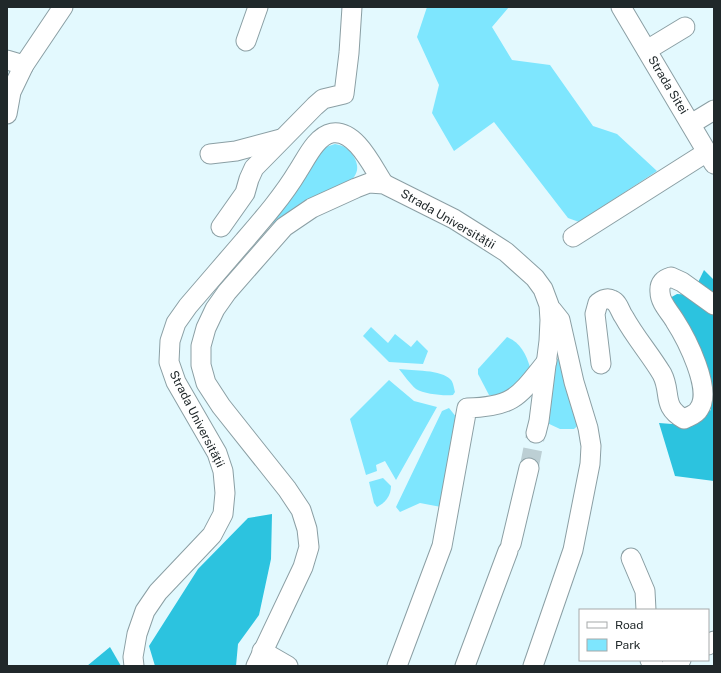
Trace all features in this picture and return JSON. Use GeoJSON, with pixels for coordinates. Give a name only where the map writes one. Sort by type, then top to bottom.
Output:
{"type":"FeatureCollection","features":[{"type":"Feature","properties":{"kind":"street"},"geometry":{"type":"LineString","coordinates":[[7,114],[15,63],[62,7]]}},
{"type":"Feature","properties":{"kind":"street"},"geometry":{"type":"LineString","coordinates":[[246,42],[258,7]]}},
{"type":"Feature","properties":{"kind":"street"},"geometry":{"type":"LineString","coordinates":[[221,227],[245,193],[248,179],[254,168],[323,100],[344,94],[352,7]]}},
{"type":"Feature","properties":{"kind":"street","name":"Strada Sitei"},"geometry":{"type":"LineString","coordinates":[[621,7],[647,50],[706,118],[711,158]]}},
{"type":"Feature","properties":{"kind":"street"},"geometry":{"type":"LineString","coordinates":[[647,50],[685,27]]}},
{"type":"Feature","properties":{"kind":"street","name":"Strada Universității"},"geometry":{"type":"LineString","coordinates":[[134,666],[133,657],[137,634],[145,611],[158,592],[212,535],[223,514],[225,492],[223,471],[217,453],[176,382],[169,362],[170,341],[176,322],[270,211],[296,175],[314,146],[323,138],[332,133],[344,135],[354,140],[363,150],[384,184]]}},
{"type":"Feature","properties":{"kind":"street"},"geometry":{"type":"LineString","coordinates":[[210,154],[236,151],[282,139]]}},
{"type":"Feature","properties":{"kind":"street"},"geometry":{"type":"LineString","coordinates":[[573,237],[711,158]]}},
{"type":"Feature","properties":{"kind":"street","name":"Strada Universității"},"geometry":{"type":"LineString","coordinates":[[259,658],[303,567],[309,547],[307,529],[301,510],[287,489],[221,406],[206,384],[201,365],[201,346],[206,328],[215,309],[227,292],[284,227],[312,208],[356,188],[369,183],[384,184],[454,219],[506,252],[535,278],[543,289],[549,305],[550,320],[547,361],[536,433]]}},
{"type":"Feature","properties":{"kind":"street"},"geometry":{"type":"LineString","coordinates":[[601,364],[595,314],[598,303],[602,300],[609,299],[614,300],[623,317],[661,374],[667,390],[667,398],[675,414],[684,418],[694,415],[700,409],[703,399],[703,388],[700,375],[687,342],[676,321],[662,301],[660,285],[664,279],[671,276],[714,305]]}},
{"type":"Feature","properties":{"kind":"street"},"geometry":{"type":"LineString","coordinates":[[533,666],[573,550],[590,464],[591,446],[588,428],[574,382],[560,320],[549,305]]}},
{"type":"Feature","properties":{"kind":"street"},"geometry":{"type":"LineString","coordinates":[[397,666],[442,546],[467,408],[486,408],[510,401],[521,393],[547,361]]}},
{"type":"Feature","properties":{"kind":"street"},"geometry":{"type":"LineString","coordinates":[[465,666],[510,548],[529,468]]}},
{"type":"Feature","properties":{"kind":"street"},"geometry":{"type":"LineString","coordinates":[[631,558],[645,591],[646,609]]}},
{"type":"Feature","properties":{"kind":"street"},"geometry":{"type":"LineString","coordinates":[[259,658],[288,666]]}},
{"type":"Feature","properties":{"kind":"street"},"geometry":{"type":"LineString","coordinates":[[671,666],[680,661]]}},
{"type":"Feature","properties":{"kind":"green space"},"geometry":{"type":"Polygon","coordinates":[[[427,7],[509,7],[492,27],[512,60],[550,65],[593,126],[617,134],[657,171],[579,222],[568,218],[494,122],[454,151],[432,113],[439,85],[417,37],[427,7]]]}},
{"type":"Feature","properties":{"kind":"green space"},"geometry":{"type":"Polygon","coordinates":[[[335,144],[350,151],[357,166],[356,174],[351,180],[336,190],[311,200],[272,224],[281,208],[323,148],[335,144]]]}},
{"type":"Feature","properties":{"kind":"green space"},"geometry":{"type":"Polygon","coordinates":[[[371,327],[388,343],[395,334],[411,347],[417,340],[428,351],[423,364],[389,362],[363,336],[371,327]]]}},
{"type":"Feature","properties":{"kind":"green space"},"geometry":{"type":"Polygon","coordinates":[[[507,337],[519,345],[527,358],[530,367],[518,388],[502,397],[489,395],[478,374],[478,369],[507,337]]]}},
{"type":"Feature","properties":{"kind":"green space"},"geometry":{"type":"Polygon","coordinates":[[[557,359],[563,360],[581,423],[574,429],[560,429],[545,422],[550,362],[557,359]]]}},
{"type":"Feature","properties":{"kind":"green space"},"geometry":{"type":"Polygon","coordinates":[[[399,369],[434,372],[446,376],[451,380],[455,392],[453,395],[444,395],[419,391],[399,369]]]}},
{"type":"Feature","properties":{"kind":"green space"},"geometry":{"type":"Polygon","coordinates":[[[389,380],[414,401],[437,407],[396,480],[385,461],[376,465],[377,471],[366,475],[350,419],[389,380]]]}},
{"type":"Feature","properties":{"kind":"green space"},"geometry":{"type":"Polygon","coordinates":[[[449,408],[457,418],[441,507],[420,503],[400,512],[396,507],[442,411],[449,408]]]}},
{"type":"Feature","properties":{"kind":"green space"},"geometry":{"type":"Polygon","coordinates":[[[383,478],[391,486],[391,490],[387,499],[377,507],[374,503],[369,482],[383,478]]]}},
{"type":"Feature","properties":{"kind":"shaded area"},"geometry":{"type":"Polygon","coordinates":[[[704,270],[714,280],[714,481],[675,476],[659,423],[685,425],[711,410],[703,375],[668,299],[677,294],[692,295],[704,270]]]}},
{"type":"Feature","properties":{"kind":"shaded area"},"geometry":{"type":"Polygon","coordinates":[[[272,514],[271,559],[259,615],[238,644],[236,666],[155,666],[149,646],[198,569],[248,518],[272,514]]]}},
{"type":"Feature","properties":{"kind":"shaded area"},"geometry":{"type":"Polygon","coordinates":[[[110,647],[121,666],[87,666],[110,647]]]}},
{"type":"Feature","properties":{"kind":"tunnel"},"geometry":{"type":"LineString","coordinates":[[529,468],[536,433]]}}]}
